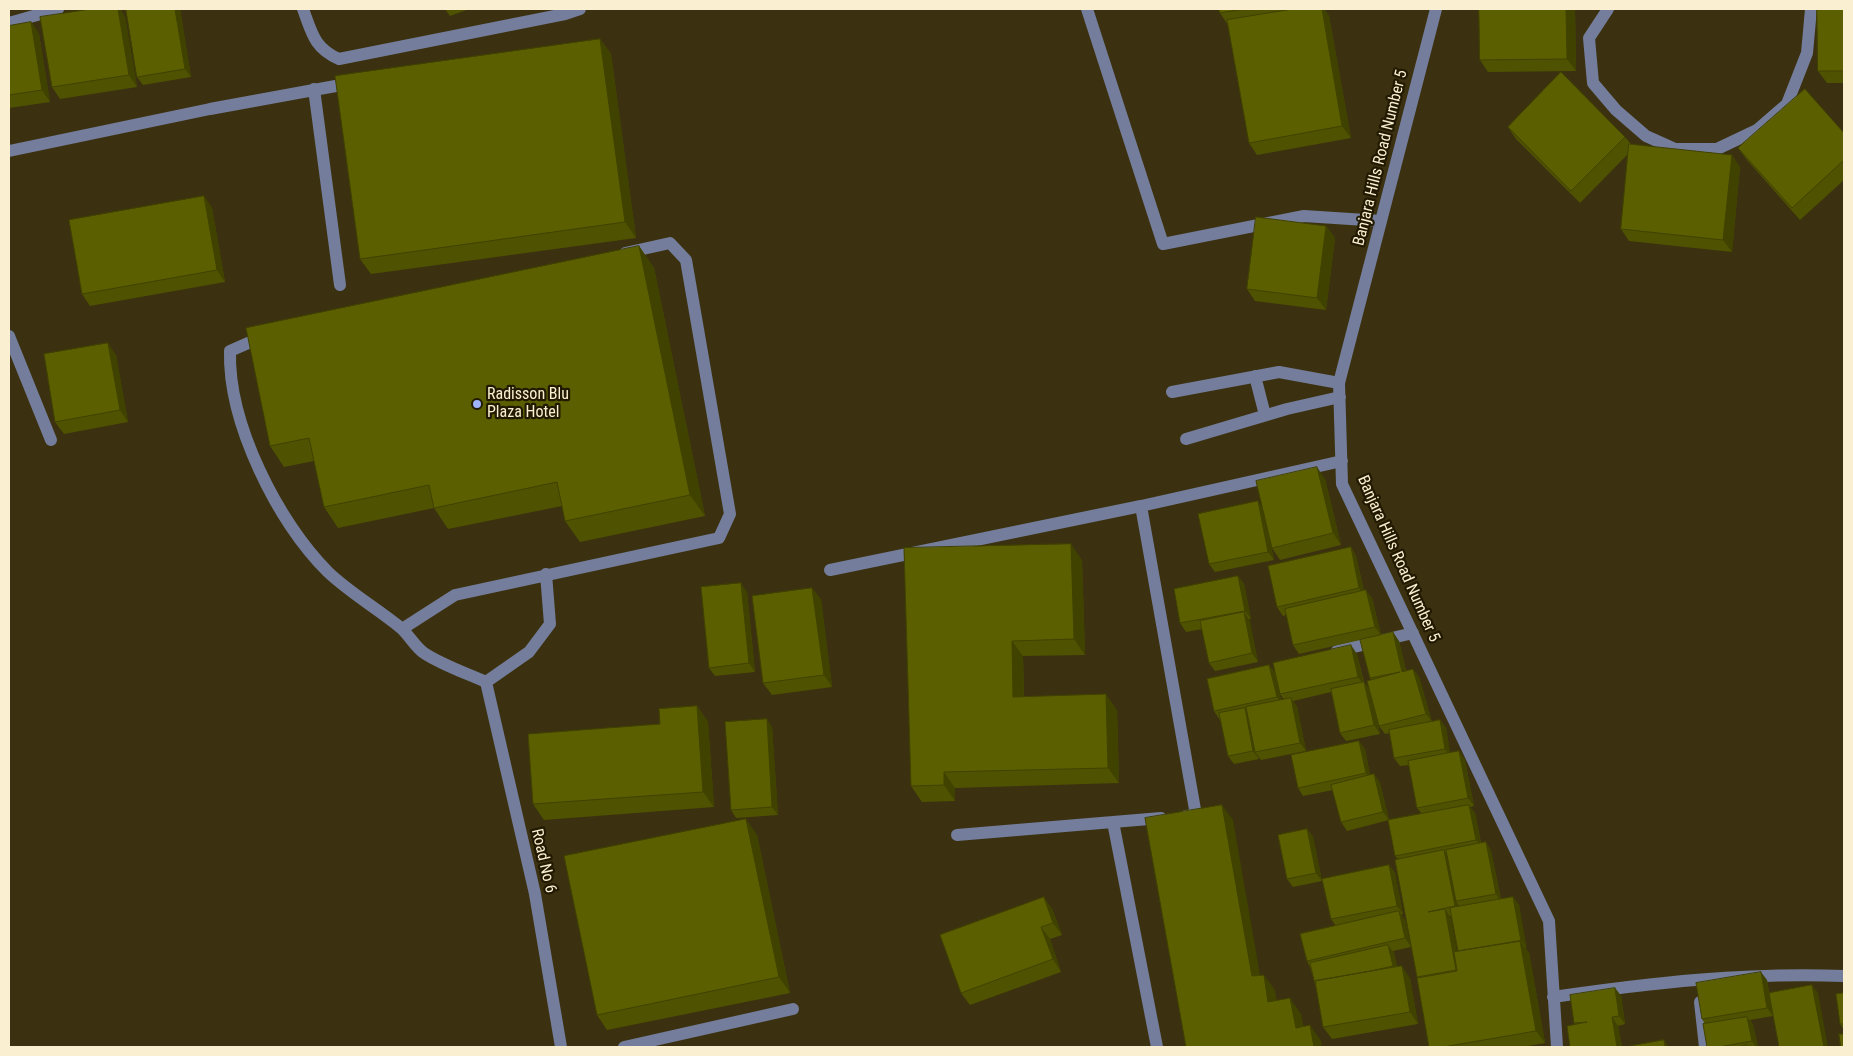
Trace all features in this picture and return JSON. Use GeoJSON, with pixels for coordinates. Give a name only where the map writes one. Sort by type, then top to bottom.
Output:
{"type":"FeatureCollection","features":[{"type":"Feature","properties":{"kind":"street"},"geometry":{"type":"LineString","coordinates":[[9,23],[58,9]]}},
{"type":"Feature","properties":{"kind":"street"},"geometry":{"type":"LineString","coordinates":[[303,9],[313,38],[325,53],[339,60],[580,9]]}},
{"type":"Feature","properties":{"kind":"street"},"geometry":{"type":"LineString","coordinates":[[1086,9],[1163,244],[1304,216],[1381,221]]}},
{"type":"Feature","properties":{"kind":"street","name":"Banjara Hills Road Number 5"},"geometry":{"type":"LineString","coordinates":[[1436,9],[1339,383],[1342,484],[1548,921],[1557,1047]]}},
{"type":"Feature","properties":{"kind":"street"},"geometry":{"type":"LineString","coordinates":[[1608,9],[1589,38],[1593,83],[1616,110],[1646,136],[1675,149],[1717,149],[1757,130],[1787,104],[1807,53],[1811,9]]}},
{"type":"Feature","properties":{"kind":"street"},"geometry":{"type":"LineString","coordinates":[[9,150],[314,89],[362,82]]}},
{"type":"Feature","properties":{"kind":"street"},"geometry":{"type":"LineString","coordinates":[[314,89],[340,285]]}},
{"type":"Feature","properties":{"kind":"street"},"geometry":{"type":"LineString","coordinates":[[402,629],[455,595],[719,538],[730,514],[686,260],[670,243],[612,256]]}},
{"type":"Feature","properties":{"kind":"street"},"geometry":{"type":"LineString","coordinates":[[275,334],[256,338],[230,351],[229,371],[238,418],[269,488],[293,532],[329,573],[402,629],[423,653],[486,682],[529,652],[550,624],[546,574]]}},
{"type":"Feature","properties":{"kind":"street"},"geometry":{"type":"LineString","coordinates":[[9,336],[51,440]]}},
{"type":"Feature","properties":{"kind":"street"},"geometry":{"type":"LineString","coordinates":[[1172,392],[1279,372],[1339,383]]}},
{"type":"Feature","properties":{"kind":"street"},"geometry":{"type":"LineString","coordinates":[[1255,376],[1265,416]]}},
{"type":"Feature","properties":{"kind":"street"},"geometry":{"type":"LineString","coordinates":[[1186,439],[1340,397]]}},
{"type":"Feature","properties":{"kind":"street"},"geometry":{"type":"LineString","coordinates":[[830,570],[1141,506],[1342,461]]}},
{"type":"Feature","properties":{"kind":"street"},"geometry":{"type":"LineString","coordinates":[[957,835],[1196,815],[1141,506]]}},
{"type":"Feature","properties":{"kind":"street"},"geometry":{"type":"LineString","coordinates":[[1328,654],[1413,633]]}},
{"type":"Feature","properties":{"kind":"street","name":"Road No 6"},"geometry":{"type":"LineString","coordinates":[[486,682],[534,894],[562,1047]]}},
{"type":"Feature","properties":{"kind":"street"},"geometry":{"type":"LineString","coordinates":[[1113,822],[1157,1047]]}},
{"type":"Feature","properties":{"kind":"street"},"geometry":{"type":"LineString","coordinates":[[1553,997],[1631,986],[1756,975],[1844,976]]}},
{"type":"Feature","properties":{"kind":"street"},"geometry":{"type":"LineString","coordinates":[[1697,980],[1706,1047]]}},
{"type":"Feature","properties":{"kind":"street"},"geometry":{"type":"LineString","coordinates":[[624,1047],[793,1009]]}},
{"type":"Feature","properties":{"kind":"building"},"geometry":{"type":"Polygon","coordinates":[[[91,9],[118,9],[129,75],[52,87],[40,17],[91,9]]]}},
{"type":"Feature","properties":{"kind":"building"},"geometry":{"type":"Polygon","coordinates":[[[126,9],[175,9],[185,69],[137,77],[126,9]]]}},
{"type":"Feature","properties":{"kind":"building"},"geometry":{"type":"Polygon","coordinates":[[[1219,9],[1243,9],[1220,13],[1219,9]]]}},
{"type":"Feature","properties":{"kind":"building"},"geometry":{"type":"Polygon","coordinates":[[[1293,9],[1322,9],[1342,126],[1249,143],[1227,20],[1293,9]]]}},
{"type":"Feature","properties":{"kind":"building"},"geometry":{"type":"Polygon","coordinates":[[[1479,9],[1566,9],[1567,59],[1480,60],[1479,9]]]}},
{"type":"Feature","properties":{"kind":"building"},"geometry":{"type":"Polygon","coordinates":[[[1817,9],[1844,9],[1844,71],[1818,71],[1817,9]]]}},
{"type":"Feature","properties":{"kind":"building"},"geometry":{"type":"Polygon","coordinates":[[[31,22],[42,90],[9,95],[9,26],[31,22]]]}},
{"type":"Feature","properties":{"kind":"building"},"geometry":{"type":"Polygon","coordinates":[[[600,39],[625,222],[360,259],[335,76],[600,39]]]}},
{"type":"Feature","properties":{"kind":"building"},"geometry":{"type":"Polygon","coordinates":[[[1561,72],[1625,137],[1571,191],[1508,127],[1561,72]]]}},
{"type":"Feature","properties":{"kind":"building"},"geometry":{"type":"Polygon","coordinates":[[[1805,89],[1844,133],[1844,160],[1792,208],[1738,148],[1805,89]]]}},
{"type":"Feature","properties":{"kind":"building"},"geometry":{"type":"Polygon","coordinates":[[[1629,144],[1732,155],[1723,240],[1621,229],[1629,144]]]}},
{"type":"Feature","properties":{"kind":"building"},"geometry":{"type":"Polygon","coordinates":[[[204,196],[217,270],[82,294],[69,220],[204,196]]]}},
{"type":"Feature","properties":{"kind":"building"},"geometry":{"type":"Polygon","coordinates":[[[1256,217],[1326,226],[1317,298],[1247,289],[1256,217]]]}},
{"type":"Feature","properties":{"kind":"building","name":"Radisson Blu Plaza Hotel"},"geometry":{"type":"Polygon","coordinates":[[[639,246],[690,495],[565,521],[557,482],[434,508],[429,485],[324,507],[309,438],[270,446],[246,328],[639,246]]]}},
{"type":"Feature","properties":{"kind":"building"},"geometry":{"type":"Polygon","coordinates":[[[108,343],[120,410],[55,422],[44,354],[108,343]]]}},
{"type":"Feature","properties":{"kind":"building"},"geometry":{"type":"Polygon","coordinates":[[[1317,467],[1333,533],[1272,548],[1256,481],[1317,467]]]}},
{"type":"Feature","properties":{"kind":"building"},"geometry":{"type":"Polygon","coordinates":[[[1258,501],[1268,552],[1209,564],[1198,514],[1258,501]]]}},
{"type":"Feature","properties":{"kind":"building"},"geometry":{"type":"Polygon","coordinates":[[[1071,544],[1074,639],[1012,641],[1013,697],[1106,694],[1108,768],[944,772],[944,785],[911,786],[904,548],[1071,544]]]}},
{"type":"Feature","properties":{"kind":"building"},"geometry":{"type":"Polygon","coordinates":[[[1351,547],[1359,588],[1277,607],[1268,566],[1351,547]]]}},
{"type":"Feature","properties":{"kind":"building"},"geometry":{"type":"Polygon","coordinates":[[[1238,576],[1245,611],[1180,623],[1174,589],[1238,576]]]}},
{"type":"Feature","properties":{"kind":"building"},"geometry":{"type":"Polygon","coordinates":[[[741,583],[749,663],[709,668],[701,587],[741,583]]]}},
{"type":"Feature","properties":{"kind":"building"},"geometry":{"type":"Polygon","coordinates":[[[812,588],[824,675],[763,683],[752,596],[812,588]]]}},
{"type":"Feature","properties":{"kind":"building"},"geometry":{"type":"Polygon","coordinates":[[[1366,590],[1375,627],[1293,645],[1285,609],[1366,590]]]}},
{"type":"Feature","properties":{"kind":"building"},"geometry":{"type":"Polygon","coordinates":[[[1244,612],[1252,653],[1209,663],[1200,621],[1244,612]]]}},
{"type":"Feature","properties":{"kind":"building"},"geometry":{"type":"Polygon","coordinates":[[[1393,632],[1402,672],[1413,669],[1426,714],[1379,726],[1367,681],[1400,672],[1370,678],[1360,640],[1393,632]]]}},
{"type":"Feature","properties":{"kind":"building"},"geometry":{"type":"Polygon","coordinates":[[[1351,645],[1358,677],[1280,694],[1273,663],[1351,645]]]}},
{"type":"Feature","properties":{"kind":"building"},"geometry":{"type":"Polygon","coordinates":[[[1269,665],[1277,697],[1214,711],[1207,679],[1269,665]]]}},
{"type":"Feature","properties":{"kind":"building"},"geometry":{"type":"Polygon","coordinates":[[[1364,682],[1374,725],[1340,733],[1331,689],[1364,682]]]}},
{"type":"Feature","properties":{"kind":"building"},"geometry":{"type":"Polygon","coordinates":[[[1291,698],[1300,743],[1255,752],[1246,707],[1291,698]]]}},
{"type":"Feature","properties":{"kind":"building"},"geometry":{"type":"Polygon","coordinates":[[[697,706],[703,792],[533,804],[528,734],[660,724],[659,709],[697,706]]]}},
{"type":"Feature","properties":{"kind":"building"},"geometry":{"type":"Polygon","coordinates":[[[1245,708],[1253,751],[1228,756],[1219,713],[1245,708]]]}},
{"type":"Feature","properties":{"kind":"building"},"geometry":{"type":"Polygon","coordinates":[[[767,719],[772,807],[731,810],[725,722],[767,719]]]}},
{"type":"Feature","properties":{"kind":"building"},"geometry":{"type":"Polygon","coordinates":[[[1440,720],[1445,749],[1394,758],[1389,730],[1440,720]]]}},
{"type":"Feature","properties":{"kind":"building"},"geometry":{"type":"Polygon","coordinates":[[[1359,741],[1366,773],[1298,788],[1291,755],[1359,741]]]}},
{"type":"Feature","properties":{"kind":"building"},"geometry":{"type":"Polygon","coordinates":[[[1459,751],[1468,798],[1417,808],[1408,761],[1459,751]]]}},
{"type":"Feature","properties":{"kind":"building"},"geometry":{"type":"Polygon","coordinates":[[[1374,774],[1383,812],[1341,822],[1331,785],[1374,774]]]}},
{"type":"Feature","properties":{"kind":"building"},"geometry":{"type":"Polygon","coordinates":[[[1222,805],[1252,976],[1264,975],[1268,1002],[1290,998],[1296,1028],[1310,1025],[1314,1047],[1186,1047],[1145,818],[1222,805]]]}},
{"type":"Feature","properties":{"kind":"building"},"geometry":{"type":"Polygon","coordinates":[[[1469,805],[1476,840],[1395,856],[1388,820],[1469,805]]]}},
{"type":"Feature","properties":{"kind":"building"},"geometry":{"type":"Polygon","coordinates":[[[746,819],[779,977],[597,1015],[564,856],[746,819]]]}},
{"type":"Feature","properties":{"kind":"building"},"geometry":{"type":"Polygon","coordinates":[[[1307,829],[1316,873],[1287,879],[1278,835],[1307,829]]]}},
{"type":"Feature","properties":{"kind":"building"},"geometry":{"type":"Polygon","coordinates":[[[1486,842],[1496,894],[1456,901],[1446,850],[1486,842]]]}},
{"type":"Feature","properties":{"kind":"building"},"geometry":{"type":"Polygon","coordinates":[[[1444,850],[1455,906],[1428,912],[1445,909],[1456,970],[1417,977],[1395,860],[1444,850]]]}},
{"type":"Feature","properties":{"kind":"building"},"geometry":{"type":"Polygon","coordinates":[[[1389,865],[1397,906],[1331,919],[1322,879],[1389,865]]]}},
{"type":"Feature","properties":{"kind":"building"},"geometry":{"type":"Polygon","coordinates":[[[1044,897],[1053,923],[1041,927],[1053,959],[961,993],[940,935],[1044,897]]]}},
{"type":"Feature","properties":{"kind":"building"},"geometry":{"type":"Polygon","coordinates":[[[1513,897],[1521,941],[1458,951],[1450,908],[1513,897]]]}},
{"type":"Feature","properties":{"kind":"building"},"geometry":{"type":"Polygon","coordinates":[[[1399,911],[1405,938],[1307,961],[1300,934],[1399,911]]]}},
{"type":"Feature","properties":{"kind":"building"},"geometry":{"type":"Polygon","coordinates":[[[1520,941],[1536,1031],[1443,1047],[1429,1047],[1417,978],[1457,971],[1454,952],[1520,941]]]}},
{"type":"Feature","properties":{"kind":"building"},"geometry":{"type":"Polygon","coordinates":[[[1388,945],[1393,966],[1315,981],[1315,984],[1310,963],[1388,945]]]}},
{"type":"Feature","properties":{"kind":"building"},"geometry":{"type":"Polygon","coordinates":[[[1402,966],[1410,1012],[1323,1027],[1315,981],[1402,966]]]}},
{"type":"Feature","properties":{"kind":"building"},"geometry":{"type":"Polygon","coordinates":[[[1761,972],[1767,1008],[1702,1019],[1696,983],[1761,972]]]}},
{"type":"Feature","properties":{"kind":"building"},"geometry":{"type":"Polygon","coordinates":[[[1812,985],[1824,1047],[1779,1047],[1769,993],[1812,985]]]}},
{"type":"Feature","properties":{"kind":"building"},"geometry":{"type":"Polygon","coordinates":[[[1615,988],[1619,1016],[1612,1017],[1617,1047],[1570,1047],[1567,1026],[1587,1022],[1574,1023],[1570,995],[1615,988]]]}},
{"type":"Feature","properties":{"kind":"building"},"geometry":{"type":"Polygon","coordinates":[[[1844,993],[1844,1024],[1840,1024],[1836,994],[1844,993]]]}},
{"type":"Feature","properties":{"kind":"building"},"geometry":{"type":"Polygon","coordinates":[[[1747,1017],[1752,1041],[1719,1047],[1707,1047],[1703,1024],[1747,1017]]]}},
{"type":"Feature","properties":{"kind":"building"},"geometry":{"type":"Polygon","coordinates":[[[1839,1034],[1844,1034],[1844,1047],[1841,1047],[1839,1034]]]}},
{"type":"Feature","properties":{"kind":"building"},"geometry":{"type":"Polygon","coordinates":[[[1664,1040],[1665,1047],[1631,1047],[1631,1046],[1664,1040]]]}},
{"type":"Feature","properties":{"kind":"place","name":"Radisson Blu Plaza Hotel"},"geometry":{"type":"Point","coordinates":[477,404]}}]}
